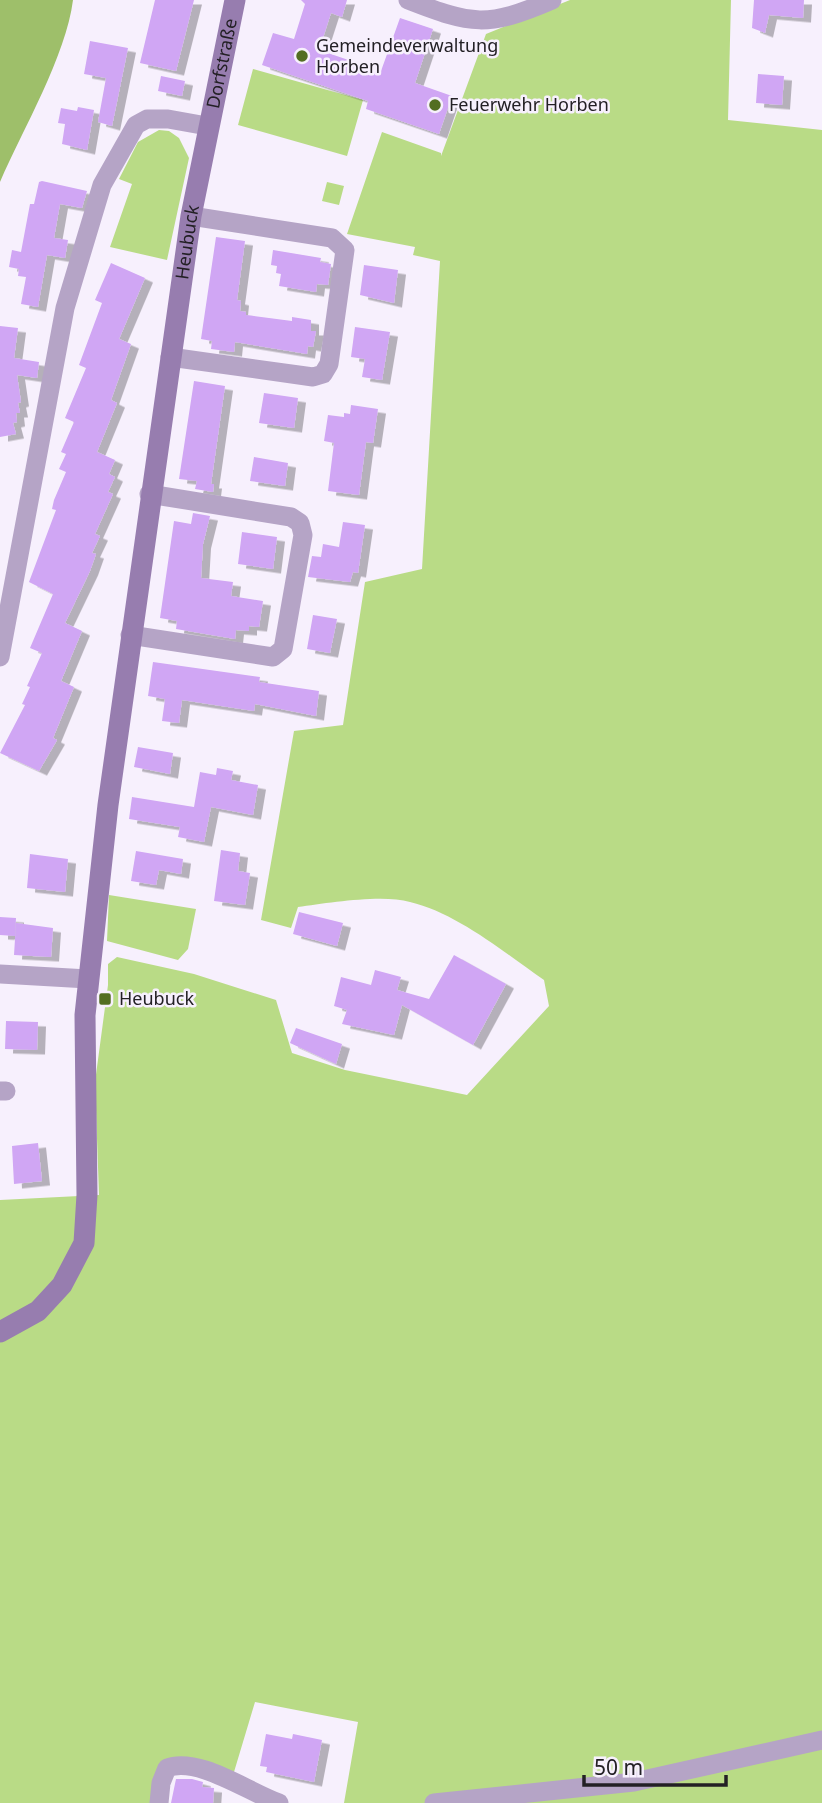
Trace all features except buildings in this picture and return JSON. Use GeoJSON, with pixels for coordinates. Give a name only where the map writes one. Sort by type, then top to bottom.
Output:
{"type":"FeatureCollection","features":[{"type":"Feature","properties":{"kind":"street","name":"Dorfstraße"},"geometry":{"type":"LineString","coordinates":[[207,126],[235,0]]}},
{"type":"Feature","properties":{"kind":"street"},"geometry":{"type":"LineString","coordinates":[[408,0],[474,22],[488,22],[552,0]]}},
{"type":"Feature","properties":{"kind":"street"},"geometry":{"type":"LineString","coordinates":[[0,657],[65,308],[102,185],[136,125],[147,119],[168,118],[207,126]]}},
{"type":"Feature","properties":{"kind":"street","name":"Heubuck"},"geometry":{"type":"LineString","coordinates":[[0,1332],[38,1311],[62,1285],[84,1243],[87,1195],[85,1015],[88,979],[149,494],[207,126]]}},
{"type":"Feature","properties":{"kind":"street"},"geometry":{"type":"LineString","coordinates":[[170,357],[313,377],[323,374],[329,364],[345,250],[332,238],[191,216]]}},
{"type":"Feature","properties":{"kind":"street"},"geometry":{"type":"LineString","coordinates":[[130,635],[273,657],[284,649],[303,535],[300,523],[291,517],[149,494]]}},
{"type":"Feature","properties":{"kind":"street"},"geometry":{"type":"LineString","coordinates":[[0,974],[88,979]]}},
{"type":"Feature","properties":{"kind":"street"},"geometry":{"type":"LineString","coordinates":[[434,1803],[634,1782],[822,1740]]}},
{"type":"Feature","properties":{"kind":"street"},"geometry":{"type":"LineString","coordinates":[[159,1803],[161,1783],[167,1768],[179,1763],[195,1766],[279,1803]]}},
{"type":"Feature","properties":{"kind":"green space"},"geometry":{"type":"Polygon","coordinates":[[[0,0],[73,0],[69,22],[53,68],[0,182],[0,0]]]}},
{"type":"Feature","properties":{"kind":"green space"},"geometry":{"type":"Polygon","coordinates":[[[570,0],[731,0],[728,120],[822,130],[822,1803],[344,1803],[358,1722],[255,1702],[231,1782],[179,1763],[159,1803],[0,1803],[0,1200],[99,1195],[95,1082],[108,985],[108,964],[117,957],[194,974],[276,1000],[292,1053],[345,1070],[467,1095],[549,1006],[544,980],[463,924],[428,907],[398,900],[370,899],[298,907],[291,928],[261,920],[294,731],[343,725],[365,582],[422,569],[440,261],[413,255],[415,247],[347,234],[382,132],[441,153],[441,156],[486,34],[570,0]]]}},
{"type":"Feature","properties":{"kind":"green space"},"geometry":{"type":"Polygon","coordinates":[[[253,69],[363,100],[347,156],[238,125],[253,69]]]}},
{"type":"Feature","properties":{"kind":"green space"},"geometry":{"type":"Polygon","coordinates":[[[159,130],[169,131],[179,138],[189,158],[167,260],[110,247],[132,184],[119,179],[138,142],[159,130]]]}},
{"type":"Feature","properties":{"kind":"green space"},"geometry":{"type":"Polygon","coordinates":[[[327,182],[344,186],[339,205],[322,201],[327,182]]]}},
{"type":"Feature","properties":{"kind":"green space"},"geometry":{"type":"Polygon","coordinates":[[[109,895],[196,909],[188,949],[178,960],[107,941],[109,895]]]}},
{"type":"Feature","properties":{"kind":"place","name":"Gemeindeverwaltung Horben"},"geometry":{"type":"Point","coordinates":[302,56]}},
{"type":"Feature","properties":{"kind":"place","name":"Feuerwehr Horben"},"geometry":{"type":"Point","coordinates":[435,105]}},
{"type":"Feature","properties":{"kind":"place","name":"Heubuck"},"geometry":{"type":"Point","coordinates":[105,999]}}]}
